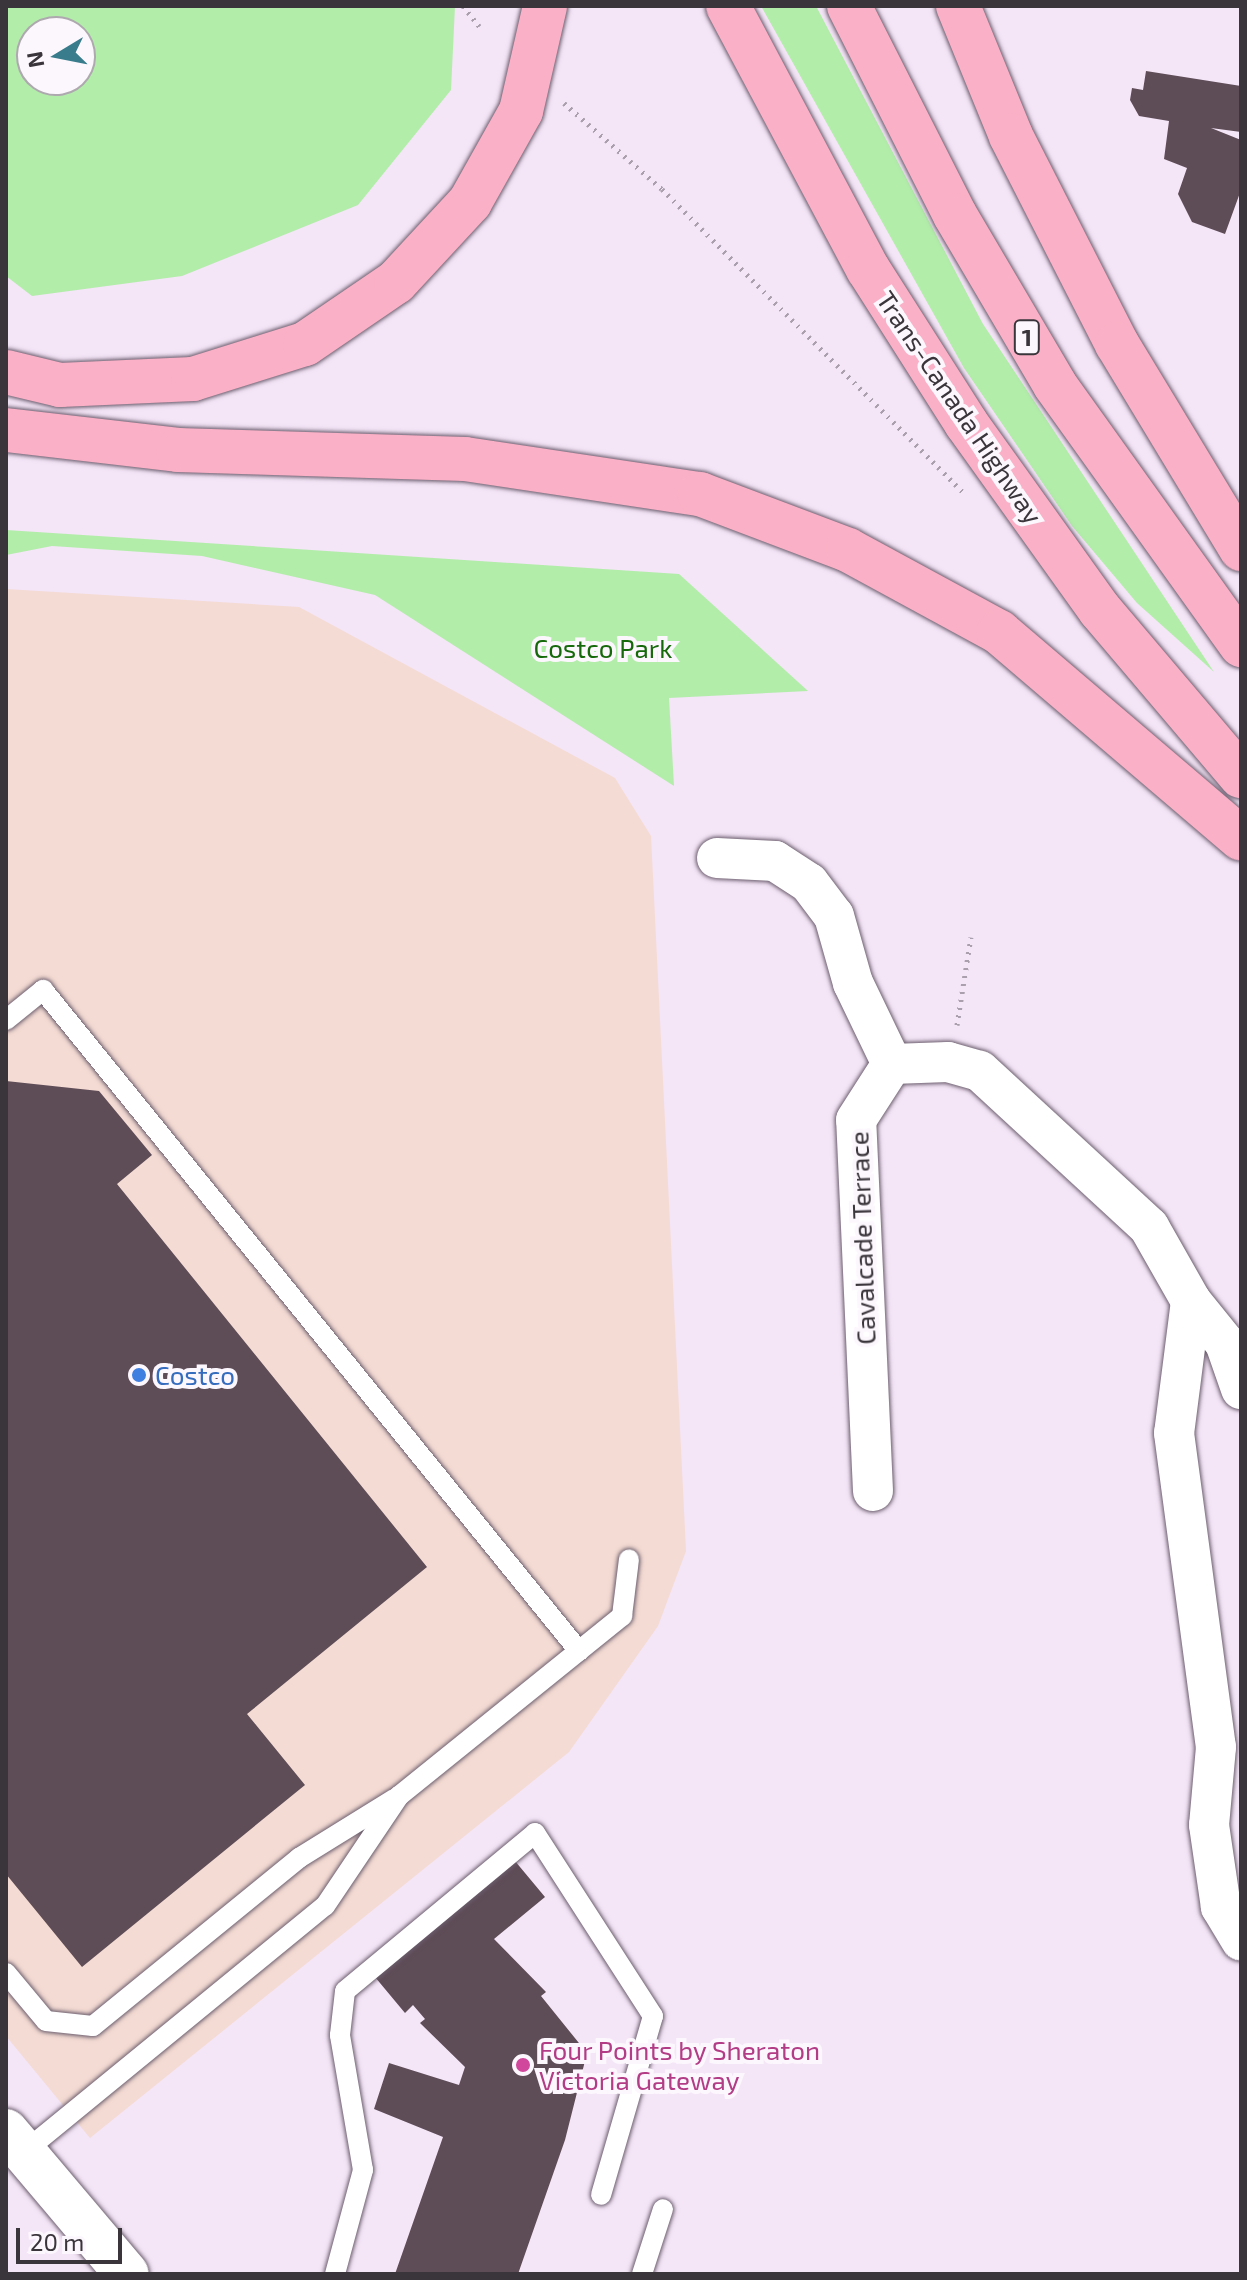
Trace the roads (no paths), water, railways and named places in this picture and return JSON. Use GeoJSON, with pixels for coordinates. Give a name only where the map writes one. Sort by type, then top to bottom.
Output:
{"type":"FeatureCollection","features":[{"type":"Feature","properties":{"kind":"highway"},"geometry":{"type":"LineString","coordinates":[[6,372],[60,385],[193,379],[305,344],[396,282],[470,202],[521,111],[545,6]]}},
{"type":"Feature","properties":{"kind":"highway","name":"Trans-Canada Highway"},"geometry":{"type":"LineString","coordinates":[[728,6],[868,269],[966,423],[1100,610],[1241,776]]}},
{"type":"Feature","properties":{"kind":"highway","name":"1"},"geometry":{"type":"LineString","coordinates":[[849,6],[955,215],[1055,385],[1241,645]]}},
{"type":"Feature","properties":{"kind":"highway"},"geometry":{"type":"LineString","coordinates":[[958,6],[1011,136],[1117,344],[1241,549]]}},
{"type":"Feature","properties":{"kind":"highway"},"geometry":{"type":"LineString","coordinates":[[6,430],[178,450],[465,459],[700,494],[848,550],[999,632],[1241,839]]}},
{"type":"Feature","properties":{"kind":"street"},"geometry":{"type":"LineString","coordinates":[[717,858],[775,861],[809,883],[834,916],[853,983],[892,1064],[948,1062],[980,1071],[1149,1227],[1191,1301],[1225,1343],[1241,1389]]}},
{"type":"Feature","properties":{"kind":"street","name":"Cavalcade Terrace"},"geometry":{"type":"LineString","coordinates":[[873,1491],[856,1120],[892,1064]]}},
{"type":"Feature","properties":{"kind":"street"},"geometry":{"type":"LineString","coordinates":[[1191,1301],[1174,1433],[1216,1747],[1209,1825],[1221,1907],[1241,1940]]}},
{"type":"Feature","properties":{"kind":"street"},"geometry":{"type":"LineString","coordinates":[[1216,1747],[1241,1709]]}},
{"type":"Feature","properties":{"kind":"street"},"geometry":{"type":"LineString","coordinates":[[12,2151],[127,2274]]}},
{"type":"Feature","properties":{"kind":"lane"},"geometry":{"type":"LineString","coordinates":[[6,1020],[43,990],[579,1651]]}},
{"type":"Feature","properties":{"kind":"lane"},"geometry":{"type":"LineString","coordinates":[[6,1973],[46,2021],[93,2026],[299,1858],[399,1796],[622,1616],[629,1559]]}},
{"type":"Feature","properties":{"kind":"lane"},"geometry":{"type":"LineString","coordinates":[[12,2151],[325,1906],[399,1796]]}},
{"type":"Feature","properties":{"kind":"lane"},"geometry":{"type":"LineString","coordinates":[[335,2274],[363,2170],[340,2035],[345,1991],[535,1833],[653,2016],[601,2195]]}},
{"type":"Feature","properties":{"kind":"lane"},"geometry":{"type":"LineString","coordinates":[[642,2274],[663,2209]]}},
{"type":"Feature","properties":{"kind":"place","name":"Costco"},"geometry":{"type":"Point","coordinates":[139,1375]}},
{"type":"Feature","properties":{"kind":"place","name":"Four Points by Sheraton Victoria Gateway"},"geometry":{"type":"Point","coordinates":[523,2065]}},
{"type":"Feature","properties":{"kind":"park label","name":"Costco Park"},"geometry":{"type":"Point","coordinates":[603,648]}}]}
